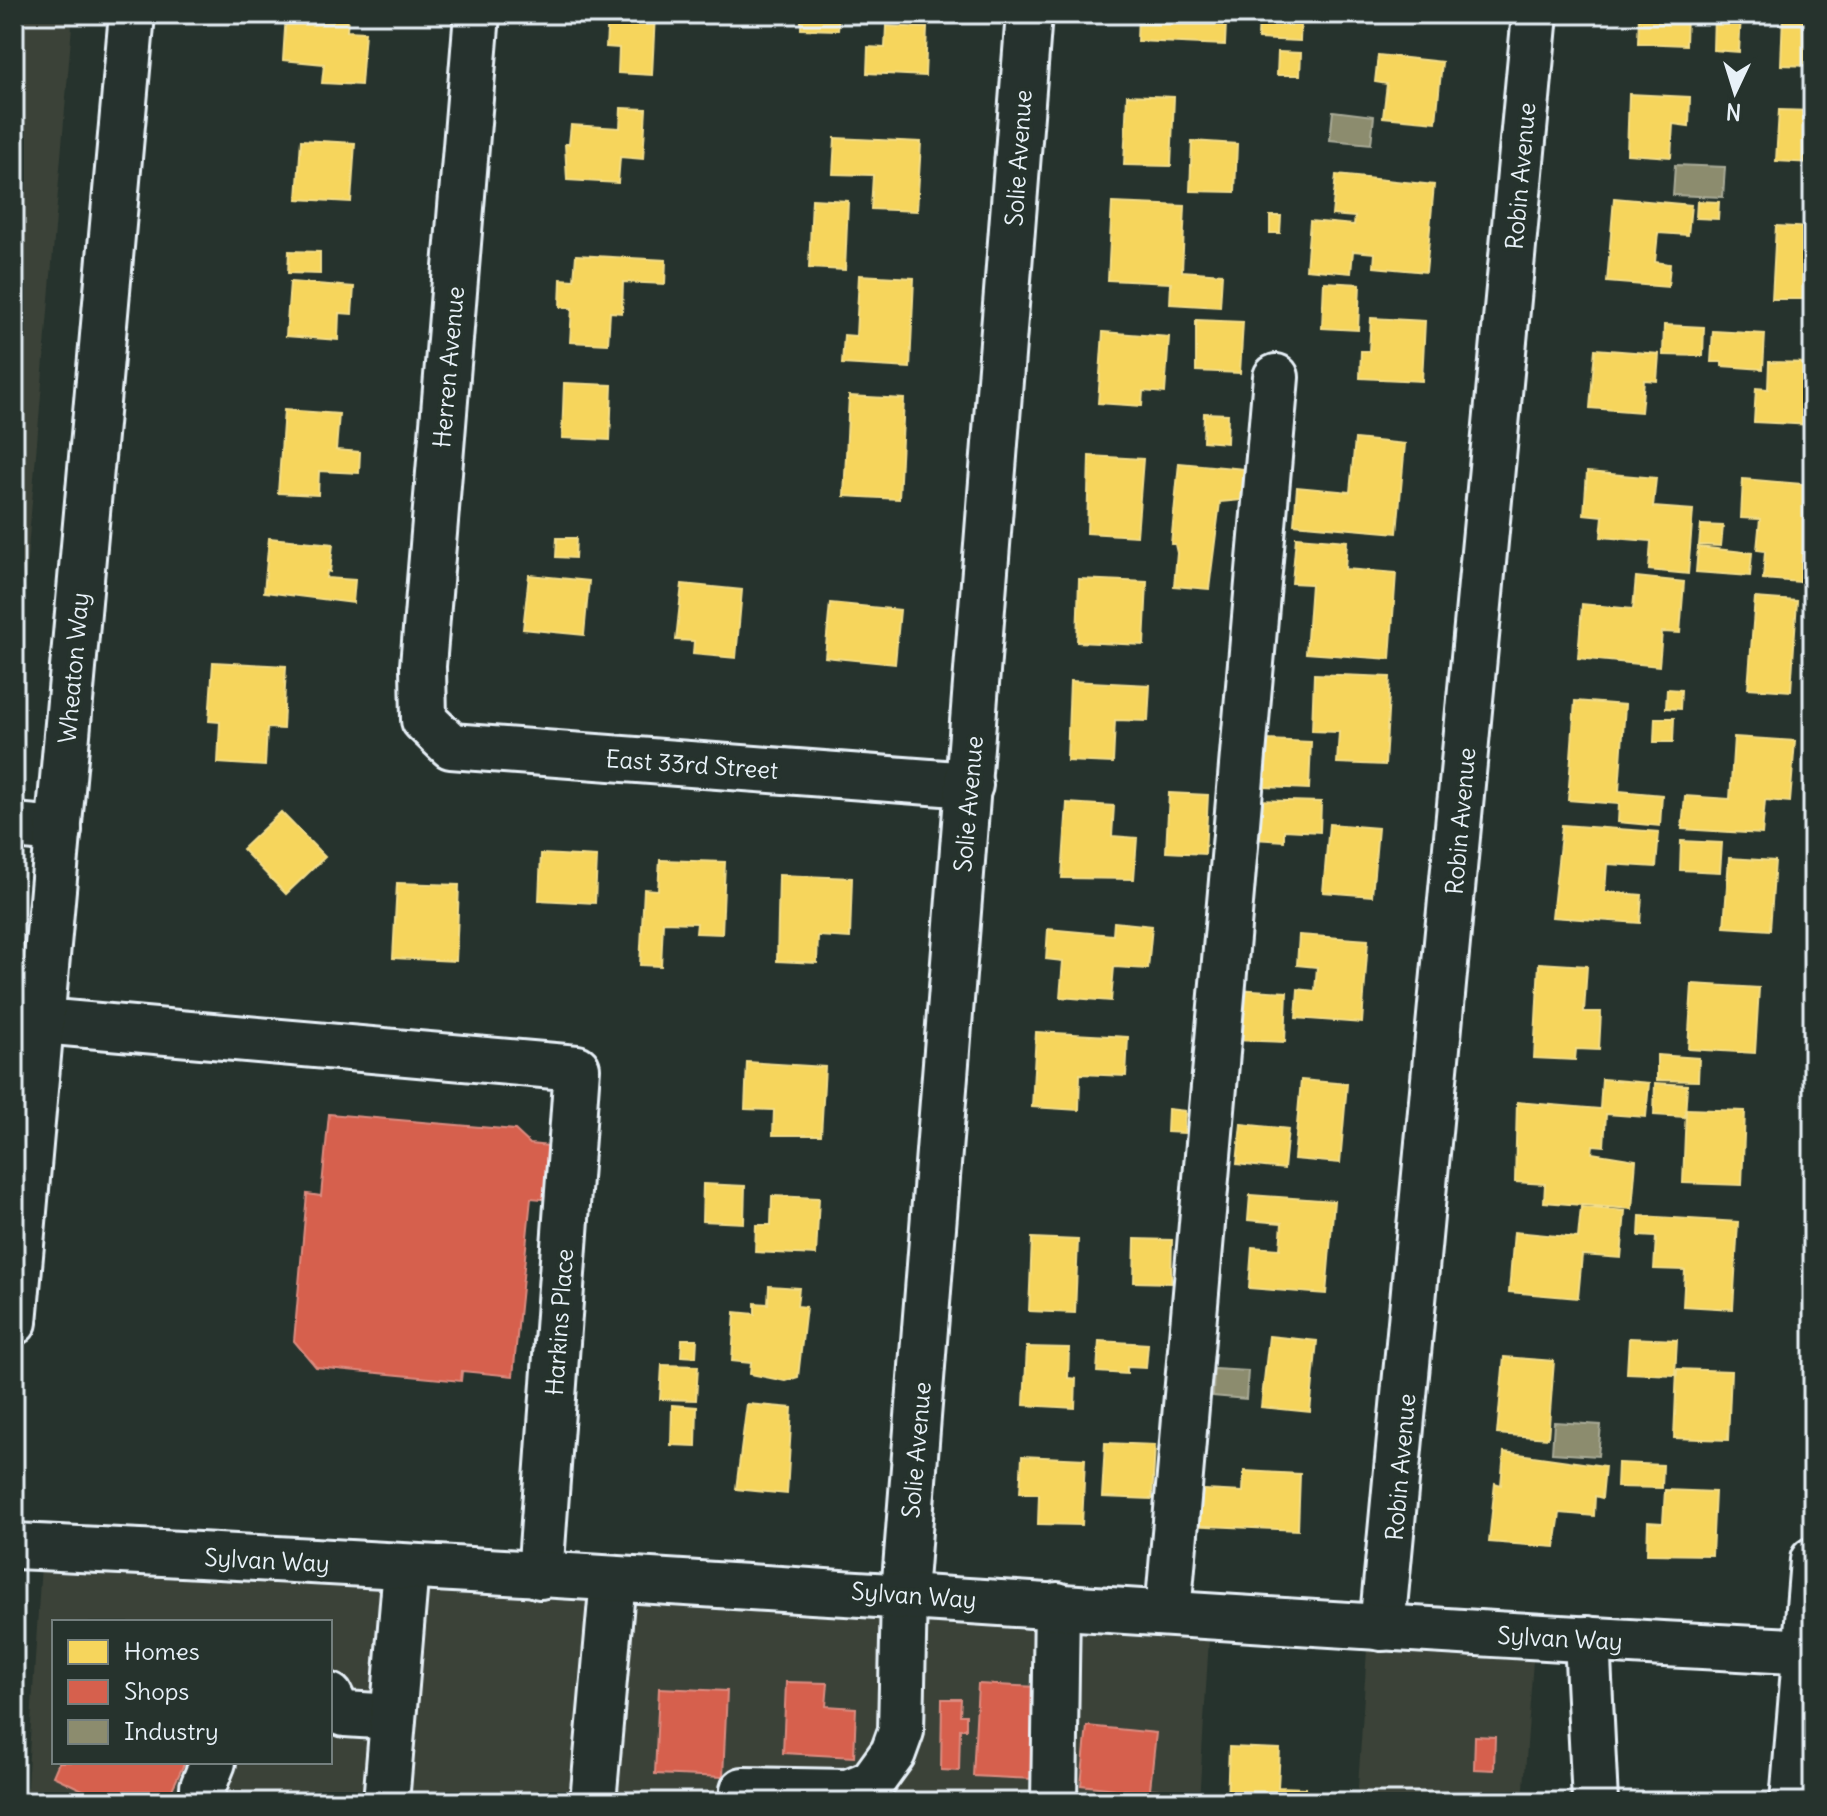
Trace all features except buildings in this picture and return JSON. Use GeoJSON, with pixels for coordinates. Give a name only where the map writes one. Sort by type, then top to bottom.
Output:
{"type":"FeatureCollection","features":[{"type":"Feature","properties":{"kind":"street","name":"Wheaton Way"},"geometry":{"type":"LineString","coordinates":[[14,1322],[31,1040],[59,830],[132,14]]}},
{"type":"Feature","properties":{"kind":"street","name":"Herren Avenue"},"geometry":{"type":"LineString","coordinates":[[424,720],[423,666],[477,14]]}},
{"type":"Feature","properties":{"kind":"street","name":"Solie Avenue"},"geometry":{"type":"LineString","coordinates":[[743,1790],[848,1792],[872,1782],[893,1753],[901,1731],[904,1594],[1029,14]]}},
{"type":"Feature","properties":{"kind":"street","name":"Robin Avenue"},"geometry":{"type":"LineString","coordinates":[[1382,1628],[1390,1572],[1535,14]]}},
{"type":"Feature","properties":{"kind":"street"},"geometry":{"type":"LineString","coordinates":[[1168,1613],[1276,377]]}},
{"type":"Feature","properties":{"kind":"street","name":"East 33rd Street"},"geometry":{"type":"LineString","coordinates":[[424,720],[451,746],[970,785]]}},
{"type":"Feature","properties":{"kind":"street"},"geometry":{"type":"LineString","coordinates":[[14,826],[59,830]]}},
{"type":"Feature","properties":{"kind":"street","name":"Harkins Place"},"geometry":{"type":"LineString","coordinates":[[31,1040],[577,1068],[540,1576]]}},
{"type":"Feature","properties":{"kind":"street","name":"Sylvan Way"},"geometry":{"type":"LineString","coordinates":[[14,1546],[904,1594],[1382,1628],[1809,1652]]}},
{"type":"Feature","properties":{"kind":"street"},"geometry":{"type":"LineString","coordinates":[[1793,1802],[1809,1652],[1813,1560]]}},
{"type":"Feature","properties":{"kind":"street"},"geometry":{"type":"LineString","coordinates":[[386,1802],[406,1568]]}},
{"type":"Feature","properties":{"kind":"street"},"geometry":{"type":"LineString","coordinates":[[593,1802],[613,1579]]}},
{"type":"Feature","properties":{"kind":"street"},"geometry":{"type":"LineString","coordinates":[[1054,1802],[1057,1605]]}},
{"type":"Feature","properties":{"kind":"street"},"geometry":{"type":"LineString","coordinates":[[1587,1639],[1595,1802]]}},
{"type":"Feature","properties":{"kind":"street"},"geometry":{"type":"LineString","coordinates":[[332,1700],[337,1710],[345,1714],[393,1717]]}},
{"type":"Feature","properties":{"kind":"street"},"geometry":{"type":"LineString","coordinates":[[203,1802],[203,1787],[212,1764]]}},
{"type":"Feature","properties":{"kind":"shaded area"},"geometry":{"type":"Polygon","coordinates":[[[14,14],[73,14],[14,716],[14,14]]]}},
{"type":"Feature","properties":{"kind":"shaded area"},"geometry":{"type":"Polygon","coordinates":[[[41,1564],[1209,1639],[1199,1802],[26,1802],[41,1564]]]}},
{"type":"Feature","properties":{"kind":"shaded area"},"geometry":{"type":"Polygon","coordinates":[[[1367,1649],[1533,1660],[1523,1802],[1357,1802],[1367,1649]]]}}]}
